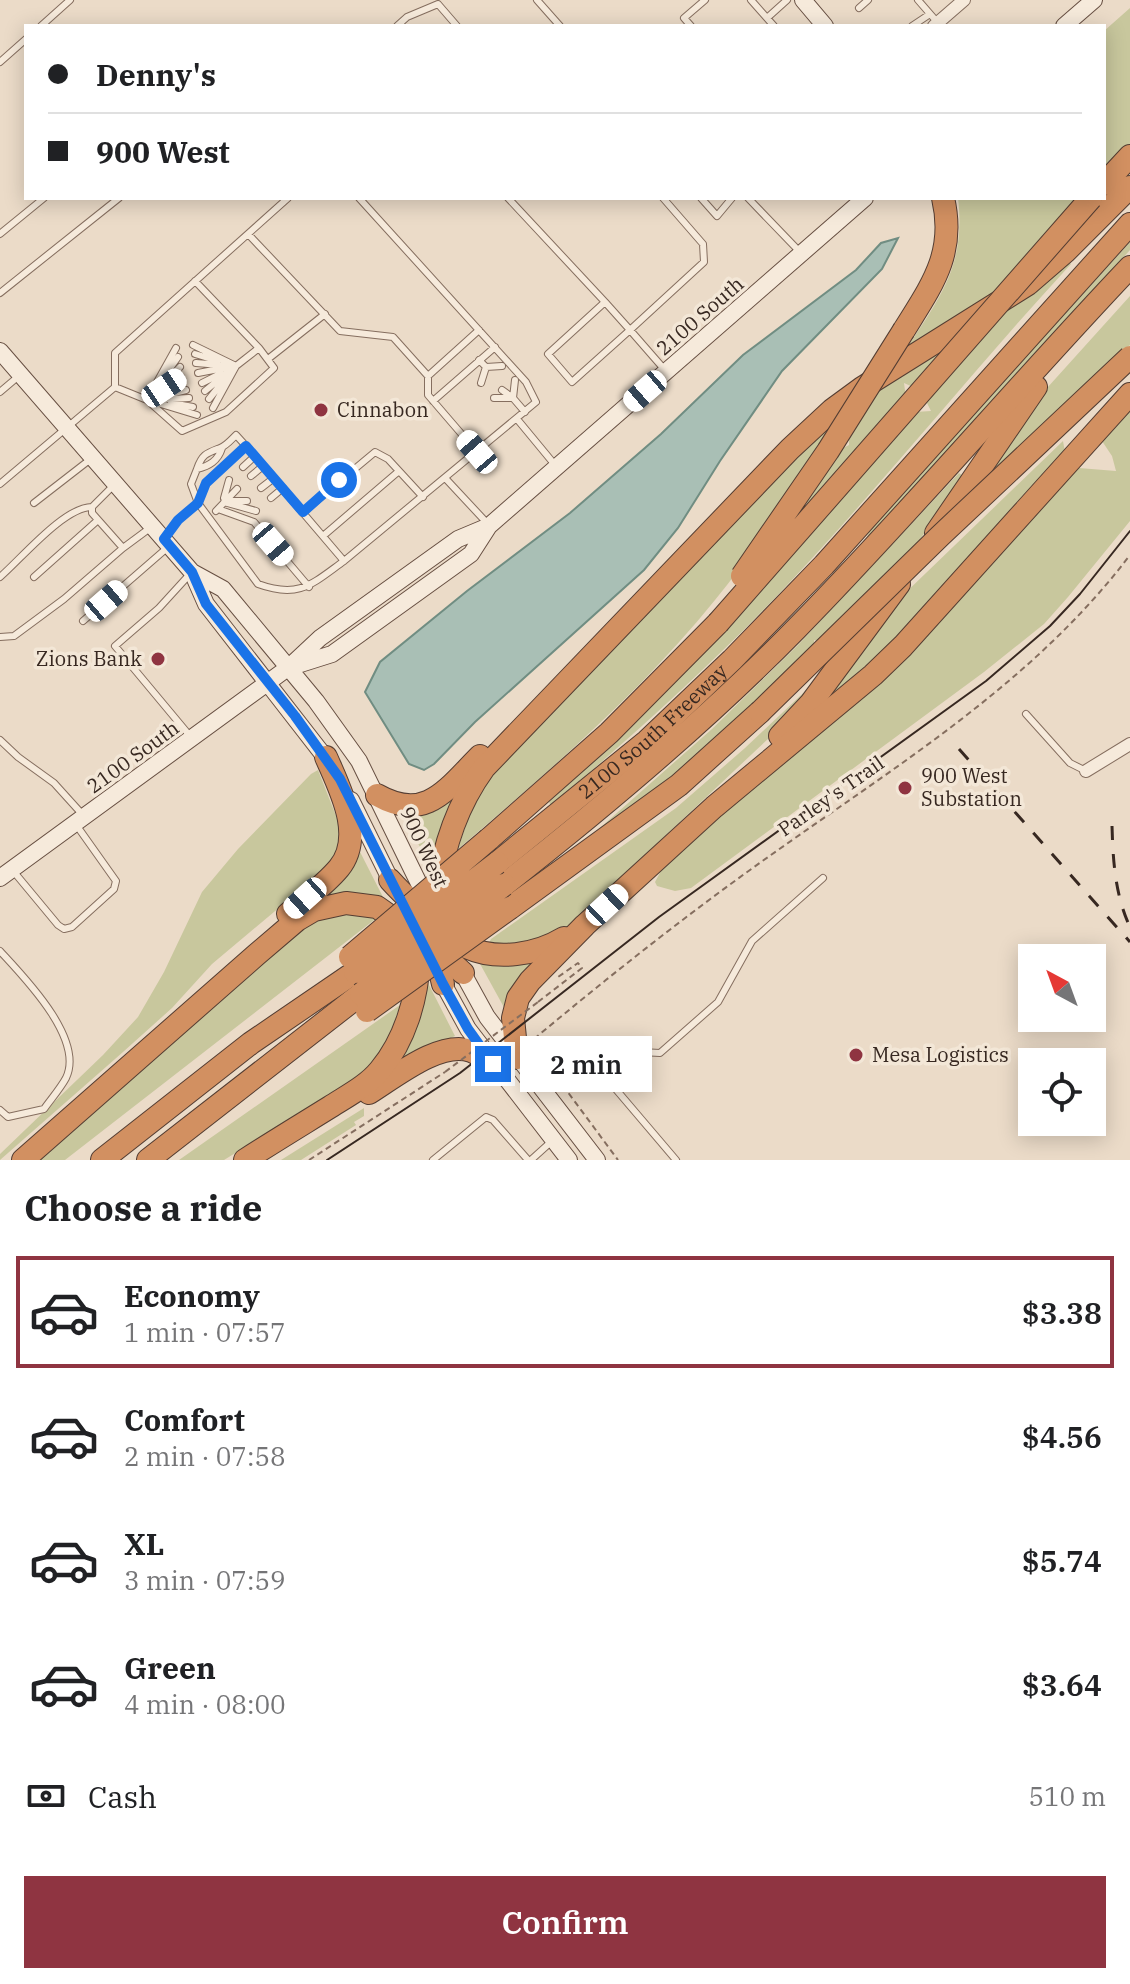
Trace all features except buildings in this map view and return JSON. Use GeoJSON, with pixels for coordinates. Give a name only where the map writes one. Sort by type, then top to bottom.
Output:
{"type":"FeatureCollection","features":[{"type":"Feature","properties":{"kind":"highway"},"geometry":{"type":"LineString","coordinates":[[1106,182],[1130,156]]}},
{"type":"Feature","properties":{"kind":"highway"},"geometry":{"type":"LineString","coordinates":[[245,1160],[353,1092],[379,1072],[399,1040],[417,986],[449,837],[464,798],[484,768],[553,693],[832,410],[895,366],[1028,284],[1130,187]]}},
{"type":"Feature","properties":{"kind":"highway"},"geometry":{"type":"LineString","coordinates":[[715,621],[828,451],[937,275],[948,236],[943,200]]}},
{"type":"Feature","properties":{"kind":"highway"},"geometry":{"type":"LineString","coordinates":[[150,1160],[358,984],[489,839],[609,733],[715,621],[1089,200]]}},
{"type":"Feature","properties":{"kind":"highway","name":"2100 South Freeway"},"geometry":{"type":"LineString","coordinates":[[358,984],[497,863],[647,741],[732,660],[824,565],[1130,224]]}},
{"type":"Feature","properties":{"kind":"highway"},"geometry":{"type":"LineString","coordinates":[[714,807],[811,703],[978,474],[1028,397],[1128,270]]}},
{"type":"Feature","properties":{"kind":"highway","name":"2100 South Freeway"},"geometry":{"type":"LineString","coordinates":[[358,984],[504,885],[654,763],[794,631],[1128,270]]}},
{"type":"Feature","properties":{"kind":"highway"},"geometry":{"type":"LineString","coordinates":[[102,1160],[251,1043],[291,1004],[358,984],[510,908],[679,785],[760,712],[1130,357]]}},
{"type":"Feature","properties":{"kind":"highway"},"geometry":{"type":"LineString","coordinates":[[524,1050],[513,1018],[518,998],[530,981],[585,925],[714,807],[883,665],[1130,394]]}},
{"type":"Feature","properties":{"kind":"highway"},"geometry":{"type":"LineString","coordinates":[[377,795],[395,805],[409,807],[430,801],[451,785],[513,724],[553,693]]}},
{"type":"Feature","properties":{"kind":"highway"},"geometry":{"type":"LineString","coordinates":[[213,992],[251,947],[332,876],[348,853],[351,832],[346,809],[326,757]]}},
{"type":"Feature","properties":{"kind":"highway"},"geometry":{"type":"LineString","coordinates":[[390,880],[430,932],[453,978]]}},
{"type":"Feature","properties":{"kind":"highway"},"geometry":{"type":"LineString","coordinates":[[419,884],[430,932]]}},
{"type":"Feature","properties":{"kind":"highway"},"geometry":{"type":"LineString","coordinates":[[23,1160],[297,920],[329,906],[362,903],[377,907],[466,947],[499,954],[527,953],[548,948],[585,925]]}},
{"type":"Feature","properties":{"kind":"highway"},"geometry":{"type":"LineString","coordinates":[[263,1160],[434,1054],[455,1048],[473,1051],[493,1064]]}},
{"type":"Feature","properties":{"kind":"main road"},"geometry":{"type":"LineString","coordinates":[[803,0],[823,24]]}},
{"type":"Feature","properties":{"kind":"main road"},"geometry":{"type":"LineString","coordinates":[[1066,24],[1094,0]]}},
{"type":"Feature","properties":{"kind":"main road","name":"2100 South"},"geometry":{"type":"LineString","coordinates":[[6,874],[289,667],[320,638],[458,539],[489,526],[863,200]]}},
{"type":"Feature","properties":{"kind":"main road","name":"900 West"},"geometry":{"type":"LineString","coordinates":[[0,351],[192,572],[206,604],[326,757],[390,880]]}},
{"type":"Feature","properties":{"kind":"main road","name":"900 West"},"geometry":{"type":"LineString","coordinates":[[192,572],[223,589],[289,667],[359,761],[419,884]]}},
{"type":"Feature","properties":{"kind":"main road"},"geometry":{"type":"LineString","coordinates":[[453,978],[487,1017],[524,1050],[597,1160]]}},
{"type":"Feature","properties":{"kind":"main road"},"geometry":{"type":"LineString","coordinates":[[453,978],[468,1029],[569,1160]]}},
{"type":"Feature","properties":{"kind":"street"},"geometry":{"type":"LineString","coordinates":[[934,21],[964,0]]}},
{"type":"Feature","properties":{"kind":"street"},"geometry":{"type":"LineString","coordinates":[[1086,771],[1130,744]]}},
{"type":"Feature","properties":{"kind":"lane"},"geometry":{"type":"LineString","coordinates":[[43,24],[70,0]]}},
{"type":"Feature","properties":{"kind":"lane"},"geometry":{"type":"LineString","coordinates":[[537,0],[558,24]]}},
{"type":"Feature","properties":{"kind":"lane"},"geometry":{"type":"LineString","coordinates":[[689,24],[684,18],[705,0]]}},
{"type":"Feature","properties":{"kind":"lane"},"geometry":{"type":"LineString","coordinates":[[751,0],[772,24]]}},
{"type":"Feature","properties":{"kind":"lane"},"geometry":{"type":"LineString","coordinates":[[767,18],[787,0]]}},
{"type":"Feature","properties":{"kind":"lane"},"geometry":{"type":"LineString","coordinates":[[859,8],[868,0]]}},
{"type":"Feature","properties":{"kind":"lane"},"geometry":{"type":"LineString","coordinates":[[918,0],[934,21]]}},
{"type":"Feature","properties":{"kind":"lane"},"geometry":{"type":"LineString","coordinates":[[399,24],[407,17],[438,4],[455,24]]}},
{"type":"Feature","properties":{"kind":"lane"},"geometry":{"type":"LineString","coordinates":[[0,62],[24,41]]}},
{"type":"Feature","properties":{"kind":"lane"},"geometry":{"type":"LineString","coordinates":[[0,234],[42,200]]}},
{"type":"Feature","properties":{"kind":"lane"},"geometry":{"type":"LineString","coordinates":[[0,293],[116,200]]}},
{"type":"Feature","properties":{"kind":"lane"},"geometry":{"type":"LineString","coordinates":[[0,484],[115,387],[115,353],[286,200]]}},
{"type":"Feature","properties":{"kind":"lane"},"geometry":{"type":"LineString","coordinates":[[344,561],[236,435],[222,448],[211,450],[201,458],[191,484],[198,503],[258,584],[290,592],[309,587],[344,561],[536,402],[526,382],[361,200]]}},
{"type":"Feature","properties":{"kind":"lane"},"geometry":{"type":"LineString","coordinates":[[510,200],[666,372]]}},
{"type":"Feature","properties":{"kind":"lane"},"geometry":{"type":"LineString","coordinates":[[605,302],[548,354],[572,382],[704,262],[703,244],[665,200]]}},
{"type":"Feature","properties":{"kind":"lane"},"geometry":{"type":"LineString","coordinates":[[703,200],[717,216],[730,200]]}},
{"type":"Feature","properties":{"kind":"lane"},"geometry":{"type":"LineString","coordinates":[[750,200],[801,254]]}},
{"type":"Feature","properties":{"kind":"lane"},"geometry":{"type":"LineString","coordinates":[[248,234],[340,331],[393,337],[428,376],[428,395],[477,452]]}},
{"type":"Feature","properties":{"kind":"lane"},"geometry":{"type":"LineString","coordinates":[[147,400],[182,431],[226,412],[274,368],[195,281]]}},
{"type":"Feature","properties":{"kind":"lane"},"geometry":{"type":"LineString","coordinates":[[268,359],[325,314]]}},
{"type":"Feature","properties":{"kind":"lane"},"geometry":{"type":"LineString","coordinates":[[428,376],[479,330]]}},
{"type":"Feature","properties":{"kind":"lane"},"geometry":{"type":"LineString","coordinates":[[193,345],[236,366]]}},
{"type":"Feature","properties":{"kind":"lane"},"geometry":{"type":"LineString","coordinates":[[433,401],[495,347]]}},
{"type":"Feature","properties":{"kind":"lane"},"geometry":{"type":"LineString","coordinates":[[147,400],[176,348]]}},
{"type":"Feature","properties":{"kind":"lane"},"geometry":{"type":"LineString","coordinates":[[203,387],[259,348]]}},
{"type":"Feature","properties":{"kind":"lane"},"geometry":{"type":"LineString","coordinates":[[195,354],[236,366]]}},
{"type":"Feature","properties":{"kind":"lane"},"geometry":{"type":"LineString","coordinates":[[147,400],[178,357]]}},
{"type":"Feature","properties":{"kind":"lane"},"geometry":{"type":"LineString","coordinates":[[479,360],[490,376]]}},
{"type":"Feature","properties":{"kind":"lane"},"geometry":{"type":"LineString","coordinates":[[196,363],[236,366]]}},
{"type":"Feature","properties":{"kind":"lane"},"geometry":{"type":"LineString","coordinates":[[198,373],[236,366]]}},
{"type":"Feature","properties":{"kind":"lane"},"geometry":{"type":"LineString","coordinates":[[209,399],[236,366]]}},
{"type":"Feature","properties":{"kind":"lane"},"geometry":{"type":"LineString","coordinates":[[213,408],[236,366]]}},
{"type":"Feature","properties":{"kind":"lane"},"geometry":{"type":"LineString","coordinates":[[147,400],[180,367]]}},
{"type":"Feature","properties":{"kind":"lane"},"geometry":{"type":"LineString","coordinates":[[486,367],[499,369]]}},
{"type":"Feature","properties":{"kind":"lane"},"geometry":{"type":"LineString","coordinates":[[481,383],[486,367]]}},
{"type":"Feature","properties":{"kind":"lane"},"geometry":{"type":"LineString","coordinates":[[0,392],[20,375]]}},
{"type":"Feature","properties":{"kind":"lane"},"geometry":{"type":"LineString","coordinates":[[147,400],[181,377]]}},
{"type":"Feature","properties":{"kind":"lane"},"geometry":{"type":"LineString","coordinates":[[512,383],[513,398]]}},
{"type":"Feature","properties":{"kind":"lane"},"geometry":{"type":"LineString","coordinates":[[115,387],[197,415]]}},
{"type":"Feature","properties":{"kind":"lane"},"geometry":{"type":"LineString","coordinates":[[147,400],[186,390]]}},
{"type":"Feature","properties":{"kind":"lane"},"geometry":{"type":"LineString","coordinates":[[502,390],[525,412]]}},
{"type":"Feature","properties":{"kind":"lane"},"geometry":{"type":"LineString","coordinates":[[147,400],[189,398]]}},
{"type":"Feature","properties":{"kind":"lane"},"geometry":{"type":"LineString","coordinates":[[494,398],[513,398]]}},
{"type":"Feature","properties":{"kind":"lane"},"geometry":{"type":"LineString","coordinates":[[147,400],[193,407]]}},
{"type":"Feature","properties":{"kind":"lane"},"geometry":{"type":"LineString","coordinates":[[517,419],[557,468]]}},
{"type":"Feature","properties":{"kind":"lane"},"geometry":{"type":"LineString","coordinates":[[83,621],[178,520],[198,503],[206,483],[246,446]]}},
{"type":"Feature","properties":{"kind":"lane"},"geometry":{"type":"LineString","coordinates":[[303,512],[375,452],[388,459],[423,497]]}},
{"type":"Feature","properties":{"kind":"lane"},"geometry":{"type":"LineString","coordinates":[[243,467],[255,456]]}},
{"type":"Feature","properties":{"kind":"lane"},"geometry":{"type":"LineString","coordinates":[[34,503],[93,457]]}},
{"type":"Feature","properties":{"kind":"lane"},"geometry":{"type":"LineString","coordinates":[[251,476],[263,466]]}},
{"type":"Feature","properties":{"kind":"lane"},"geometry":{"type":"LineString","coordinates":[[323,536],[399,471]]}},
{"type":"Feature","properties":{"kind":"lane"},"geometry":{"type":"LineString","coordinates":[[261,488],[274,478]]}},
{"type":"Feature","properties":{"kind":"lane"},"geometry":{"type":"LineString","coordinates":[[446,479],[489,526]]}},
{"type":"Feature","properties":{"kind":"lane"},"geometry":{"type":"LineString","coordinates":[[224,502],[229,480]]}},
{"type":"Feature","properties":{"kind":"lane"},"geometry":{"type":"LineString","coordinates":[[0,577],[61,522],[81,507],[92,507],[115,484]]}},
{"type":"Feature","properties":{"kind":"lane"},"geometry":{"type":"LineString","coordinates":[[271,498],[283,488]]}},
{"type":"Feature","properties":{"kind":"lane"},"geometry":{"type":"LineString","coordinates":[[210,516],[237,489]]}},
{"type":"Feature","properties":{"kind":"lane"},"geometry":{"type":"LineString","coordinates":[[224,502],[247,501]]}},
{"type":"Feature","properties":{"kind":"lane"},"geometry":{"type":"LineString","coordinates":[[224,502],[256,511]]}},
{"type":"Feature","properties":{"kind":"lane"},"geometry":{"type":"LineString","coordinates":[[92,507],[92,513],[123,548]]}},
{"type":"Feature","properties":{"kind":"lane"},"geometry":{"type":"LineString","coordinates":[[218,509],[254,522],[309,587]]}},
{"type":"Feature","properties":{"kind":"lane"},"geometry":{"type":"LineString","coordinates":[[34,577],[98,520]]}},
{"type":"Feature","properties":{"kind":"lane"},"geometry":{"type":"LineString","coordinates":[[0,639],[14,636],[64,599],[123,548],[162,537]]}},
{"type":"Feature","properties":{"kind":"lane"},"geometry":{"type":"LineString","coordinates":[[192,572],[159,608],[115,646],[192,738]]}},
{"type":"Feature","properties":{"kind":"lane"},"geometry":{"type":"LineString","coordinates":[[1026,714],[1070,763],[1086,771]]}},
{"type":"Feature","properties":{"kind":"lane"},"geometry":{"type":"LineString","coordinates":[[0,740],[54,783],[116,881],[114,889],[72,927],[64,929],[6,874]]}},
{"type":"Feature","properties":{"kind":"lane"},"geometry":{"type":"LineString","coordinates":[[676,1160],[608,1080],[641,1052],[660,1053],[718,1002],[752,941],[823,878]]}},
{"type":"Feature","properties":{"kind":"lane"},"geometry":{"type":"LineString","coordinates":[[0,951],[39,994],[67,1041],[68,1076],[44,1109],[8,1117],[0,1110]]}},
{"type":"Feature","properties":{"kind":"lane"},"geometry":{"type":"LineString","coordinates":[[433,1160],[486,1117],[493,1120],[529,1160],[553,1140]]}},
{"type":"Feature","properties":{"kind":"path","name":"Parley's Trail"},"geometry":{"type":"LineString","coordinates":[[524,1050],[706,901],[1007,685],[1100,594],[1130,555]]}},
{"type":"Feature","properties":{"kind":"path"},"geometry":{"type":"LineString","coordinates":[[309,1160],[445,1072],[582,968],[578,963],[553,981]]}},
{"type":"Feature","properties":{"kind":"path"},"geometry":{"type":"LineString","coordinates":[[520,1011],[524,1004]]}},
{"type":"Feature","properties":{"kind":"path"},"geometry":{"type":"LineString","coordinates":[[524,1050],[618,1160]]}},
{"type":"Feature","properties":{"kind":"green space"},"geometry":{"type":"Polygon","coordinates":[[[1130,8],[1130,146],[1106,173],[1106,29],[1130,8]]]}},
{"type":"Feature","properties":{"kind":"green space"},"geometry":{"type":"Polygon","coordinates":[[[958,200],[1082,200],[997,295],[905,351],[948,280],[958,243],[958,200]]]}},
{"type":"Feature","properties":{"kind":"green space"},"geometry":{"type":"Polygon","coordinates":[[[1130,242],[1130,250],[864,543],[872,526],[1130,242]]]}},
{"type":"Feature","properties":{"kind":"green space"},"geometry":{"type":"Polygon","coordinates":[[[1067,260],[1071,264],[790,582],[674,697],[551,806],[549,802],[619,738],[915,412],[931,411],[926,401],[1011,304],[1067,260]]]}},
{"type":"Feature","properties":{"kind":"green space"},"geometry":{"type":"Polygon","coordinates":[[[1130,296],[1130,345],[958,511],[1038,398],[1130,296]]]}},
{"type":"Feature","properties":{"kind":"green space"},"geometry":{"type":"Polygon","coordinates":[[[964,333],[915,388],[904,383],[906,398],[809,506],[806,503],[841,449],[849,445],[849,437],[885,381],[964,333]]]}},
{"type":"Feature","properties":{"kind":"green space"},"geometry":{"type":"Polygon","coordinates":[[[1130,411],[1130,521],[1044,624],[984,672],[691,888],[675,891],[657,886],[655,882],[662,869],[730,807],[885,678],[1079,468],[1116,471],[1112,456],[1102,441],[1130,411]]]}},
{"type":"Feature","properties":{"kind":"green space"},"geometry":{"type":"Polygon","coordinates":[[[835,418],[764,534],[732,579],[686,634],[624,700],[458,849],[471,810],[490,775],[835,418]]]}},
{"type":"Feature","properties":{"kind":"green space"},"geometry":{"type":"Polygon","coordinates":[[[1063,441],[1066,458],[908,632],[825,703],[899,599],[1063,441]]]}},
{"type":"Feature","properties":{"kind":"green space"},"geometry":{"type":"Polygon","coordinates":[[[959,473],[963,476],[904,563],[822,642],[814,640],[814,650],[697,761],[584,842],[712,729],[797,646],[959,473]]]}},
{"type":"Feature","properties":{"kind":"green space"},"geometry":{"type":"Polygon","coordinates":[[[837,661],[769,738],[564,931],[517,947],[489,943],[676,808],[837,661]]]}},
{"type":"Feature","properties":{"kind":"green space"},"geometry":{"type":"Polygon","coordinates":[[[318,770],[340,826],[340,850],[324,870],[212,964],[172,1008],[0,1160],[0,1154],[138,1017],[164,972],[202,892],[238,849],[318,770]]]}},
{"type":"Feature","properties":{"kind":"green space"},"geometry":{"type":"Polygon","coordinates":[[[456,792],[433,871],[407,818],[456,792]]]}},
{"type":"Feature","properties":{"kind":"green space"},"geometry":{"type":"Polygon","coordinates":[[[357,846],[384,899],[308,902],[357,846]]]}},
{"type":"Feature","properties":{"kind":"green space"},"geometry":{"type":"Polygon","coordinates":[[[345,913],[378,917],[65,1160],[39,1160],[301,929],[321,918],[345,913]]]}},
{"type":"Feature","properties":{"kind":"green space"},"geometry":{"type":"Polygon","coordinates":[[[479,962],[513,965],[537,963],[506,1011],[479,962]]]}},
{"type":"Feature","properties":{"kind":"green space"},"geometry":{"type":"Polygon","coordinates":[[[428,983],[455,1036],[394,1065],[425,984],[428,983]]]}},
{"type":"Feature","properties":{"kind":"green space"},"geometry":{"type":"Polygon","coordinates":[[[400,1005],[392,1030],[378,1056],[354,1080],[224,1160],[179,1160],[400,1005]]]}},
{"type":"Feature","properties":{"kind":"green space"},"geometry":{"type":"Polygon","coordinates":[[[364,1108],[364,1116],[354,1122],[356,1125],[301,1160],[281,1160],[364,1108]]]}},
{"type":"Feature","properties":{"kind":"shaded area"},"geometry":{"type":"Polygon","coordinates":[[[898,238],[882,269],[782,371],[678,528],[644,570],[475,722],[434,764],[424,770],[409,764],[365,692],[380,662],[570,513],[661,434],[743,355],[856,270],[881,243],[898,238]]]}},
{"type":"Feature","properties":{"kind":"tram line"},"geometry":{"type":"LineString","coordinates":[[327,1160],[460,1073],[659,917],[986,681],[1050,626],[1130,531]]}},
{"type":"Feature","properties":{"kind":"railway"},"geometry":{"type":"LineString","coordinates":[[959,749],[1130,942]]}},
{"type":"Feature","properties":{"kind":"railway"},"geometry":{"type":"LineString","coordinates":[[1112,826],[1118,890],[1130,927]]}},
{"type":"Feature","properties":{"kind":"place","name":"Cinnabon"},"geometry":{"type":"Point","coordinates":[321,410]}},
{"type":"Feature","properties":{"kind":"place","name":"Zions Bank"},"geometry":{"type":"Point","coordinates":[158,659]}},
{"type":"Feature","properties":{"kind":"place","name":"900 West Substation"},"geometry":{"type":"Point","coordinates":[905,788]}},
{"type":"Feature","properties":{"kind":"place","name":"Mesa Logistics"},"geometry":{"type":"Point","coordinates":[856,1055]}},
{"type":"Feature","properties":{"kind":"route"},"geometry":{"type":"LineString","coordinates":[[339,480],[303,512],[246,446],[206,483],[198,503],[178,520],[164,539],[192,572],[206,604],[295,716],[340,779],[443,984],[468,1029],[493,1064]]}}]}
